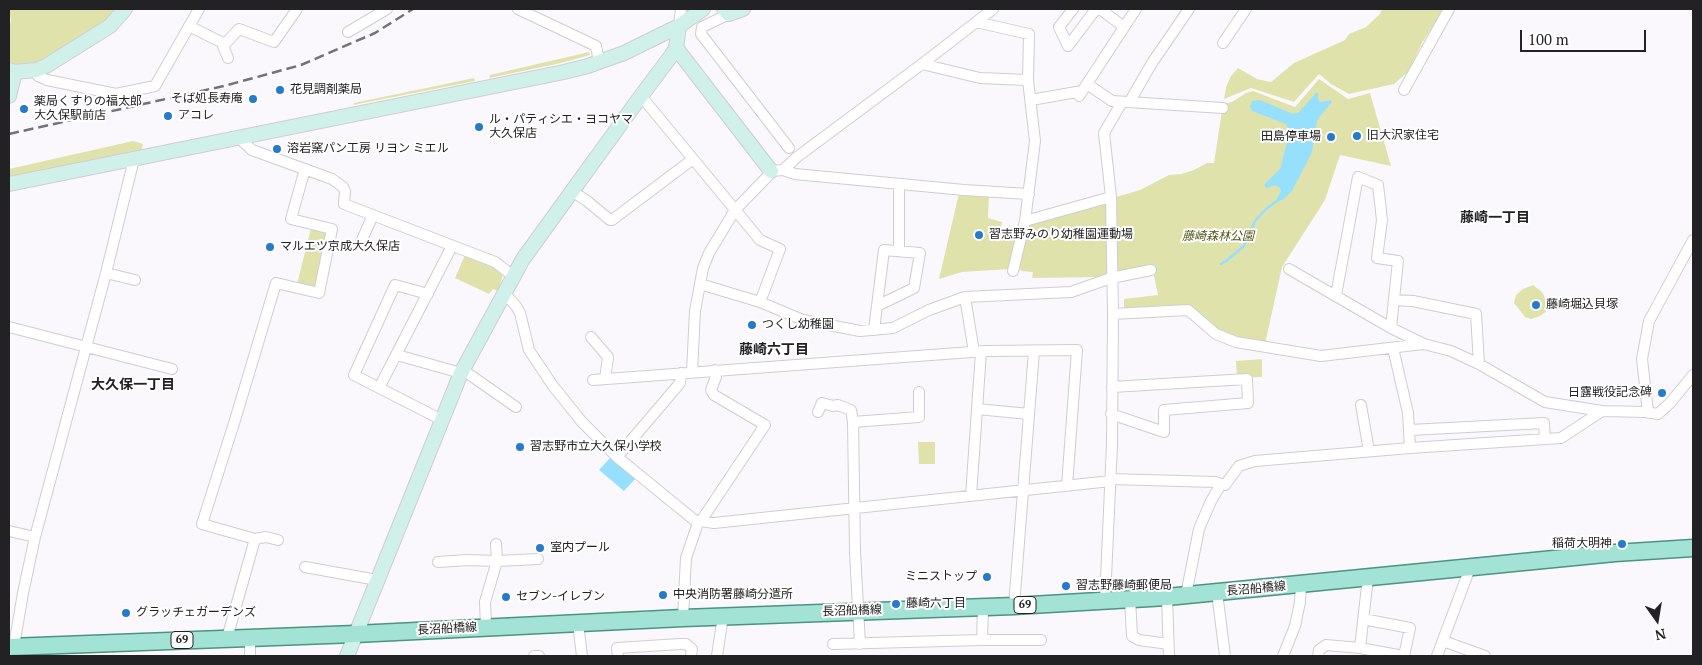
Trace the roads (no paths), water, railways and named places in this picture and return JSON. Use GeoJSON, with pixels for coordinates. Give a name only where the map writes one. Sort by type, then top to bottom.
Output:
{"type":"FeatureCollection","features":[{"type":"Feature","properties":{"kind":"main road","name":"長沼船橋線"},"geometry":{"type":"LineString","coordinates":[[17,649],[723,616],[1014,606],[1167,597],[1615,553],[1693,548]]}},
{"type":"Feature","properties":{"kind":"street"},"geometry":{"type":"LineString","coordinates":[[9,96],[12,71],[36,70],[58,60],[110,26],[125,9]]}},
{"type":"Feature","properties":{"kind":"street"},"geometry":{"type":"LineString","coordinates":[[36,70],[38,76],[47,80],[116,94],[154,86],[199,9]]}},
{"type":"Feature","properties":{"kind":"street"},"geometry":{"type":"LineString","coordinates":[[228,58],[223,46],[239,29],[274,42],[297,9]]}},
{"type":"Feature","properties":{"kind":"street"},"geometry":{"type":"LineString","coordinates":[[348,32],[387,9]]}},
{"type":"Feature","properties":{"kind":"street"},"geometry":{"type":"LineString","coordinates":[[518,9],[596,46],[599,62]]}},
{"type":"Feature","properties":{"kind":"street"},"geometry":{"type":"LineString","coordinates":[[347,656],[462,371],[523,259],[676,48],[681,9]]}},
{"type":"Feature","properties":{"kind":"street"},"geometry":{"type":"LineString","coordinates":[[9,184],[564,72],[599,62],[639,47],[679,26],[703,9]]}},
{"type":"Feature","properties":{"kind":"street"},"geometry":{"type":"LineString","coordinates":[[742,9],[726,11],[702,27],[701,34],[789,148]]}},
{"type":"Feature","properties":{"kind":"street"},"geometry":{"type":"LineString","coordinates":[[618,457],[680,383],[686,372],[705,261],[735,210],[767,178],[922,64],[993,9]]}},
{"type":"Feature","properties":{"kind":"street"},"geometry":{"type":"LineString","coordinates":[[1073,9],[1059,26],[1068,46],[1098,9],[1124,27]]}},
{"type":"Feature","properties":{"kind":"street"},"geometry":{"type":"LineString","coordinates":[[1083,91],[1136,9]]}},
{"type":"Feature","properties":{"kind":"street"},"geometry":{"type":"LineString","coordinates":[[1105,600],[1112,444],[1112,314],[1110,197],[1104,133],[1189,9]]}},
{"type":"Feature","properties":{"kind":"street"},"geometry":{"type":"LineString","coordinates":[[1223,43],[1246,9]]}},
{"type":"Feature","properties":{"kind":"street"},"geometry":{"type":"LineString","coordinates":[[1404,90],[1448,9]]}},
{"type":"Feature","properties":{"kind":"street"},"geometry":{"type":"LineString","coordinates":[[976,22],[1029,34],[1028,80],[1035,141],[1025,221],[1013,271]]}},
{"type":"Feature","properties":{"kind":"street"},"geometry":{"type":"LineString","coordinates":[[189,26],[225,44]]}},
{"type":"Feature","properties":{"kind":"street"},"geometry":{"type":"LineString","coordinates":[[676,48],[777,171],[964,190],[1029,194]]}},
{"type":"Feature","properties":{"kind":"street"},"geometry":{"type":"LineString","coordinates":[[922,64],[980,78],[1028,80]]}},
{"type":"Feature","properties":{"kind":"street"},"geometry":{"type":"LineString","coordinates":[[1031,100],[1083,91],[1112,101],[1223,108]]}},
{"type":"Feature","properties":{"kind":"street"},"geometry":{"type":"LineString","coordinates":[[641,96],[760,240],[780,249],[760,302]]}},
{"type":"Feature","properties":{"kind":"street"},"geometry":{"type":"LineString","coordinates":[[239,138],[252,150],[332,179],[343,187],[345,191],[344,204],[495,262],[513,276]]}},
{"type":"Feature","properties":{"kind":"street"},"geometry":{"type":"LineString","coordinates":[[17,649],[23,593],[35,537],[106,273],[134,159]]}},
{"type":"Feature","properties":{"kind":"street"},"geometry":{"type":"LineString","coordinates":[[572,191],[612,220],[693,159]]}},
{"type":"Feature","properties":{"kind":"street"},"geometry":{"type":"LineString","coordinates":[[278,540],[266,537],[255,539],[202,524],[276,282],[319,293],[332,228],[291,219],[305,170]]}},
{"type":"Feature","properties":{"kind":"street"},"geometry":{"type":"LineString","coordinates":[[1336,294],[1358,177],[1378,185],[1382,220],[1377,258],[1398,261],[1391,328]]}},
{"type":"Feature","properties":{"kind":"street"},"geometry":{"type":"LineString","coordinates":[[899,184],[899,251]]}},
{"type":"Feature","properties":{"kind":"street"},"geometry":{"type":"LineString","coordinates":[[1025,221],[1110,197]]}},
{"type":"Feature","properties":{"kind":"street"},"geometry":{"type":"LineString","coordinates":[[361,242],[373,216]]}},
{"type":"Feature","properties":{"kind":"street"},"geometry":{"type":"LineString","coordinates":[[1648,412],[1642,359],[1650,321],[1693,240]]}},
{"type":"Feature","properties":{"kind":"street"},"geometry":{"type":"LineString","coordinates":[[379,388],[452,246]]}},
{"type":"Feature","properties":{"kind":"street"},"geometry":{"type":"LineString","coordinates":[[874,330],[877,306],[884,250],[920,252],[914,288],[877,306]]}},
{"type":"Feature","properties":{"kind":"street"},"geometry":{"type":"LineString","coordinates":[[1289,269],[1336,294],[1357,309],[1391,328],[1424,344],[1451,351],[1479,364],[1545,402],[1602,411],[1658,414],[1670,403],[1693,375]]}},
{"type":"Feature","properties":{"kind":"street"},"geometry":{"type":"LineString","coordinates":[[700,284],[760,302],[803,320],[860,331],[893,328],[929,310],[965,297],[1071,292],[1111,278],[1151,270]]}},
{"type":"Feature","properties":{"kind":"street"},"geometry":{"type":"LineString","coordinates":[[106,273],[135,280]]}},
{"type":"Feature","properties":{"kind":"street"},"geometry":{"type":"LineString","coordinates":[[428,294],[395,285],[354,375],[442,420]]}},
{"type":"Feature","properties":{"kind":"street"},"geometry":{"type":"LineString","coordinates":[[505,294],[520,313],[529,350],[553,386],[582,422],[618,457],[700,522],[714,524],[1111,480],[1225,485],[1239,466],[1255,461],[1561,438],[1602,411]]}},
{"type":"Feature","properties":{"kind":"street"},"geometry":{"type":"LineString","coordinates":[[965,297],[978,352],[977,409],[971,496]]}},
{"type":"Feature","properties":{"kind":"street"},"geometry":{"type":"LineString","coordinates":[[1394,300],[1413,301],[1476,314],[1479,364]]}},
{"type":"Feature","properties":{"kind":"street"},"geometry":{"type":"LineString","coordinates":[[1112,314],[1188,310],[1216,334],[1236,342],[1322,356],[1424,344]]}},
{"type":"Feature","properties":{"kind":"street"},"geometry":{"type":"LineString","coordinates":[[9,327],[172,369]]}},
{"type":"Feature","properties":{"kind":"street"},"geometry":{"type":"LineString","coordinates":[[591,337],[608,357],[605,379]]}},
{"type":"Feature","properties":{"kind":"street"},"geometry":{"type":"LineString","coordinates":[[1393,348],[1408,413],[1410,448]]}},
{"type":"Feature","properties":{"kind":"street"},"geometry":{"type":"LineString","coordinates":[[593,380],[978,352],[1077,350],[1067,486]]}},
{"type":"Feature","properties":{"kind":"street"},"geometry":{"type":"LineString","coordinates":[[1014,606],[1034,351]]}},
{"type":"Feature","properties":{"kind":"street"},"geometry":{"type":"LineString","coordinates":[[397,355],[462,371],[516,407]]}},
{"type":"Feature","properties":{"kind":"street"},"geometry":{"type":"LineString","coordinates":[[684,618],[686,558],[700,522],[765,425],[714,395],[711,390],[716,377],[715,370]]}},
{"type":"Feature","properties":{"kind":"street"},"geometry":{"type":"LineString","coordinates":[[1111,414],[1164,432],[1164,410],[1248,403],[1247,379],[1112,387]]}},
{"type":"Feature","properties":{"kind":"street"},"geometry":{"type":"LineString","coordinates":[[853,422],[919,417],[919,392]]}},
{"type":"Feature","properties":{"kind":"street"},"geometry":{"type":"LineString","coordinates":[[818,412],[822,403],[832,406],[838,405],[851,410],[853,422],[854,508],[860,644]]}},
{"type":"Feature","properties":{"kind":"street"},"geometry":{"type":"LineString","coordinates":[[1361,405],[1369,451]]}},
{"type":"Feature","properties":{"kind":"street"},"geometry":{"type":"LineString","coordinates":[[977,409],[1029,414]]}},
{"type":"Feature","properties":{"kind":"street"},"geometry":{"type":"LineString","coordinates":[[1410,430],[1544,423],[1545,439]]}},
{"type":"Feature","properties":{"kind":"street"},"geometry":{"type":"LineString","coordinates":[[1186,595],[1199,529],[1211,501],[1221,484]]}},
{"type":"Feature","properties":{"kind":"street"},"geometry":{"type":"LineString","coordinates":[[9,531],[35,537]]}},
{"type":"Feature","properties":{"kind":"street"},"geometry":{"type":"LineString","coordinates":[[227,638],[255,539]]}},
{"type":"Feature","properties":{"kind":"street"},"geometry":{"type":"LineString","coordinates":[[486,627],[486,602],[497,561],[496,544]]}},
{"type":"Feature","properties":{"kind":"street"},"geometry":{"type":"LineString","coordinates":[[438,562],[538,559]]}},
{"type":"Feature","properties":{"kind":"street"},"geometry":{"type":"LineString","coordinates":[[305,567],[377,580]]}},
{"type":"Feature","properties":{"kind":"street"},"geometry":{"type":"LineString","coordinates":[[1437,656],[1470,568]]}},
{"type":"Feature","properties":{"kind":"street"},"geometry":{"type":"LineString","coordinates":[[1360,648],[1368,577]]}},
{"type":"Feature","properties":{"kind":"street"},"geometry":{"type":"LineString","coordinates":[[1283,656],[1295,626],[1300,602],[1301,584]]}},
{"type":"Feature","properties":{"kind":"street"},"geometry":{"type":"LineString","coordinates":[[1217,592],[1226,656]]}},
{"type":"Feature","properties":{"kind":"street"},"geometry":{"type":"LineString","coordinates":[[1167,597],[1169,656]]}},
{"type":"Feature","properties":{"kind":"street"},"geometry":{"type":"LineString","coordinates":[[1130,599],[1132,636],[1139,640],[1169,644]]}},
{"type":"Feature","properties":{"kind":"street"},"geometry":{"type":"LineString","coordinates":[[982,640],[984,606]]}},
{"type":"Feature","properties":{"kind":"street"},"geometry":{"type":"LineString","coordinates":[[717,656],[723,616]]}},
{"type":"Feature","properties":{"kind":"street"},"geometry":{"type":"LineString","coordinates":[[1318,656],[1319,650],[1326,645],[1360,648],[1404,656],[1410,628],[1364,619]]}},
{"type":"Feature","properties":{"kind":"street"},"geometry":{"type":"LineString","coordinates":[[578,623],[582,656]]}},
{"type":"Feature","properties":{"kind":"street"},"geometry":{"type":"LineString","coordinates":[[250,638],[250,656]]}},
{"type":"Feature","properties":{"kind":"street"},"geometry":{"type":"LineString","coordinates":[[833,644],[1041,640]]}},
{"type":"Feature","properties":{"kind":"street"},"geometry":{"type":"LineString","coordinates":[[1443,641],[1484,656]]}},
{"type":"Feature","properties":{"kind":"street"},"geometry":{"type":"LineString","coordinates":[[618,656],[617,648],[686,644],[692,649],[691,656]]}},
{"type":"Feature","properties":{"kind":"street"},"geometry":{"type":"LineString","coordinates":[[534,656],[539,656]]}},
{"type":"Feature","properties":{"kind":"water"},"geometry":{"type":"Polygon","coordinates":[[[1318,93],[1320,102],[1331,100],[1332,102],[1317,121],[1312,152],[1292,191],[1279,201],[1277,198],[1281,191],[1279,187],[1275,185],[1266,188],[1264,185],[1280,169],[1290,131],[1286,124],[1252,111],[1250,107],[1252,101],[1260,100],[1293,114],[1299,112],[1318,93]]]}},
{"type":"Feature","properties":{"kind":"water"},"geometry":{"type":"Polygon","coordinates":[[[610,458],[635,479],[624,491],[599,470],[610,458]]]}},
{"type":"Feature","properties":{"kind":"waterway"},"geometry":{"type":"LineString","coordinates":[[1221,264],[1244,246],[1255,221],[1278,200]]}},
{"type":"Feature","properties":{"kind":"railway"},"geometry":{"type":"LineString","coordinates":[[9,134],[224,86],[301,65],[375,33],[413,9]]}},
{"type":"Feature","properties":{"kind":"place","name":"花見調剤薬局"},"geometry":{"type":"Point","coordinates":[280,90]}},
{"type":"Feature","properties":{"kind":"place","name":"そば処長寿庵"},"geometry":{"type":"Point","coordinates":[253,99]}},
{"type":"Feature","properties":{"kind":"place","name":"薬局くすりの福太郎 大久保駅前店"},"geometry":{"type":"Point","coordinates":[24,109]}},
{"type":"Feature","properties":{"kind":"place","name":"アコレ"},"geometry":{"type":"Point","coordinates":[168,116]}},
{"type":"Feature","properties":{"kind":"place","name":"ル・パティシエ・ヨコヤマ 大久保店"},"geometry":{"type":"Point","coordinates":[479,127]}},
{"type":"Feature","properties":{"kind":"place","name":"旧大沢家住宅"},"geometry":{"type":"Point","coordinates":[1357,136]}},
{"type":"Feature","properties":{"kind":"place","name":"田島停車場"},"geometry":{"type":"Point","coordinates":[1331,137]}},
{"type":"Feature","properties":{"kind":"place","name":"溶岩窯パン工房 リヨン ミエル"},"geometry":{"type":"Point","coordinates":[277,149]}},
{"type":"Feature","properties":{"kind":"place","name":"習志野みのり幼稚園運動場"},"geometry":{"type":"Point","coordinates":[979,235]}},
{"type":"Feature","properties":{"kind":"place","name":"マルエツ京成大久保店"},"geometry":{"type":"Point","coordinates":[270,247]}},
{"type":"Feature","properties":{"kind":"place","name":"藤崎堀込貝塚"},"geometry":{"type":"Point","coordinates":[1536,305]}},
{"type":"Feature","properties":{"kind":"place","name":"つくし幼稚園"},"geometry":{"type":"Point","coordinates":[752,325]}},
{"type":"Feature","properties":{"kind":"place","name":"日露戦役記念碑"},"geometry":{"type":"Point","coordinates":[1662,393]}},
{"type":"Feature","properties":{"kind":"place","name":"習志野市立大久保小学校"},"geometry":{"type":"Point","coordinates":[520,447]}},
{"type":"Feature","properties":{"kind":"place","name":"稲荷大明神"},"geometry":{"type":"Point","coordinates":[1622,544]}},
{"type":"Feature","properties":{"kind":"place","name":"室内プール"},"geometry":{"type":"Point","coordinates":[540,548]}},
{"type":"Feature","properties":{"kind":"place","name":"ミニストップ"},"geometry":{"type":"Point","coordinates":[987,577]}},
{"type":"Feature","properties":{"kind":"place","name":"習志野藤崎郵便局"},"geometry":{"type":"Point","coordinates":[1066,586]}},
{"type":"Feature","properties":{"kind":"place","name":"中央消防署藤崎分遣所"},"geometry":{"type":"Point","coordinates":[663,595]}},
{"type":"Feature","properties":{"kind":"place","name":"セブン-イレブン"},"geometry":{"type":"Point","coordinates":[506,597]}},
{"type":"Feature","properties":{"kind":"place","name":"藤崎六丁目"},"geometry":{"type":"Point","coordinates":[896,604]}},
{"type":"Feature","properties":{"kind":"place","name":"グラッチェガーデンズ"},"geometry":{"type":"Point","coordinates":[126,613]}},
{"type":"Feature","properties":{"kind":"district","name":"藤崎一丁目"},"geometry":{"type":"Point","coordinates":[1495,218]}},
{"type":"Feature","properties":{"kind":"district","name":"藤崎六丁目"},"geometry":{"type":"Point","coordinates":[774,350]}},
{"type":"Feature","properties":{"kind":"district","name":"大久保一丁目"},"geometry":{"type":"Point","coordinates":[133,385]}},
{"type":"Feature","properties":{"kind":"park label","name":"藤崎森林公園"},"geometry":{"type":"Point","coordinates":[1218,237]}}]}
